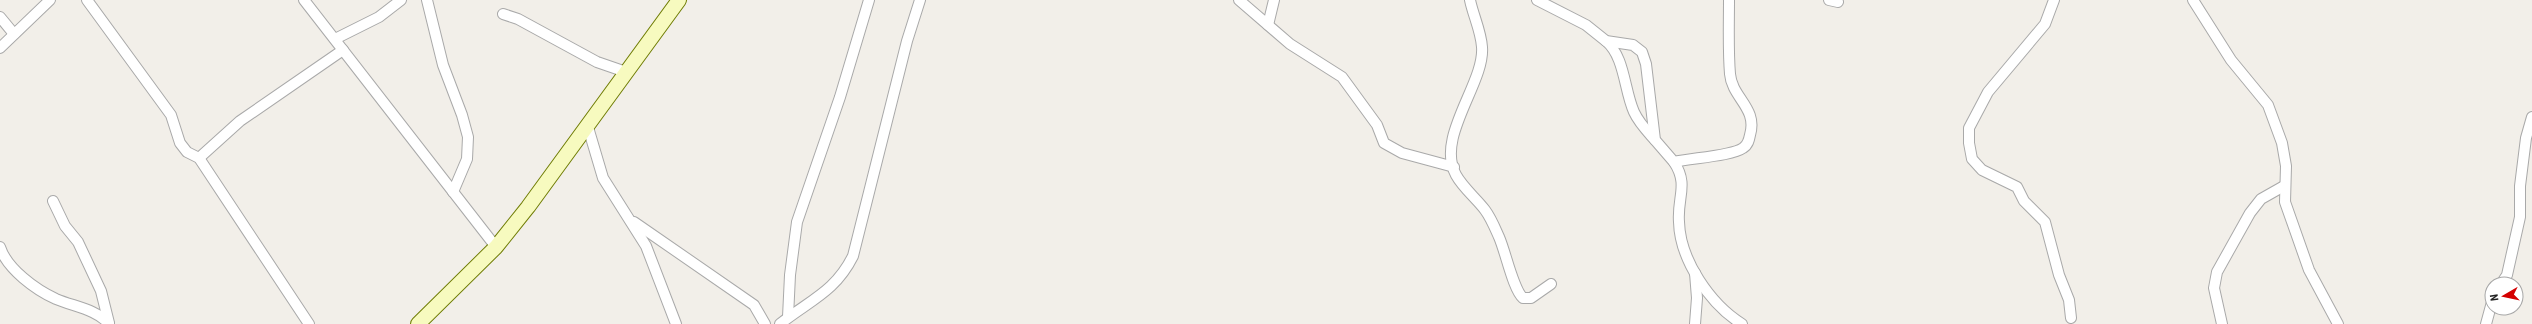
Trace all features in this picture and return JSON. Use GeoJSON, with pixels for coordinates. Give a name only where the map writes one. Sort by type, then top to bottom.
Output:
{"type":"FeatureCollection","features":[{"type":"Feature","properties":{"kind":"main road"},"geometry":{"type":"LineString","coordinates":[[418,324],[496,247],[528,208],[680,0]]}},
{"type":"Feature","properties":{"kind":"street"},"geometry":{"type":"LineString","coordinates":[[0,48],[50,0]]}},
{"type":"Feature","properties":{"kind":"street"},"geometry":{"type":"LineString","coordinates":[[87,0],[171,115],[180,143],[187,152],[199,158],[309,324]]}},
{"type":"Feature","properties":{"kind":"street"},"geometry":{"type":"LineString","coordinates":[[304,0],[496,247]]}},
{"type":"Feature","properties":{"kind":"street"},"geometry":{"type":"LineString","coordinates":[[334,39],[379,17],[401,0]]}},
{"type":"Feature","properties":{"kind":"street"},"geometry":{"type":"LineString","coordinates":[[427,0],[442,65],[462,115],[468,137],[468,158],[453,192]]}},
{"type":"Feature","properties":{"kind":"street"},"geometry":{"type":"LineString","coordinates":[[788,317],[790,275],[797,222],[840,97],[869,0]]}},
{"type":"Feature","properties":{"kind":"street"},"geometry":{"type":"LineString","coordinates":[[780,324],[828,290],[844,274],[853,256],[907,40],[920,0]]}},
{"type":"Feature","properties":{"kind":"street"},"geometry":{"type":"LineString","coordinates":[[1239,0],[1290,44],[1342,77],[1376,125],[1384,143],[1402,153],[1454,167]]}},
{"type":"Feature","properties":{"kind":"street"},"geometry":{"type":"LineString","coordinates":[[1268,25],[1274,0]]}},
{"type":"Feature","properties":{"kind":"street"},"geometry":{"type":"LineString","coordinates":[[1470,0],[1482,48],[1480,60],[1460,113],[1452,156],[1456,175],[1487,212],[1506,253],[1517,292],[1523,298],[1531,298],[1551,284]]}},
{"type":"Feature","properties":{"kind":"street"},"geometry":{"type":"LineString","coordinates":[[1537,0],[1586,25],[1606,41],[1616,52],[1634,113],[1642,127],[1674,162],[1683,181],[1678,222],[1685,250],[1695,273],[1730,316],[1742,324]]}},
{"type":"Feature","properties":{"kind":"street"},"geometry":{"type":"LineString","coordinates":[[1674,162],[1737,151],[1748,143],[1752,130],[1752,117],[1749,109],[1735,94],[1730,74],[1729,0]]}},
{"type":"Feature","properties":{"kind":"street"},"geometry":{"type":"LineString","coordinates":[[2054,0],[2045,24],[1988,92],[1969,128],[1968,143],[1972,159],[1982,170],[2017,187],[2024,201],[2045,222],[2059,275],[2069,300],[2071,318]]}},
{"type":"Feature","properties":{"kind":"street"},"geometry":{"type":"LineString","coordinates":[[2193,0],[2231,60],[2268,106],[2282,143],[2286,166],[2284,186],[2285,202],[2309,270],[2338,324]]}},
{"type":"Feature","properties":{"kind":"street"},"geometry":{"type":"LineString","coordinates":[[503,14],[518,19],[597,62],[626,72]]}},
{"type":"Feature","properties":{"kind":"street"},"geometry":{"type":"LineString","coordinates":[[0,17],[14,34]]}},
{"type":"Feature","properties":{"kind":"street"},"geometry":{"type":"LineString","coordinates":[[1606,41],[1633,45],[1642,52],[1646,64],[1655,140]]}},
{"type":"Feature","properties":{"kind":"street"},"geometry":{"type":"LineString","coordinates":[[199,158],[240,121],[343,50]]}},
{"type":"Feature","properties":{"kind":"street"},"geometry":{"type":"LineString","coordinates":[[2506,276],[2520,217],[2520,186],[2526,138],[2532,117]]}},
{"type":"Feature","properties":{"kind":"street"},"geometry":{"type":"LineString","coordinates":[[588,124],[603,178],[646,246],[676,324]]}},
{"type":"Feature","properties":{"kind":"street"},"geometry":{"type":"LineString","coordinates":[[2222,324],[2214,288],[2217,272],[2250,213],[2261,199],[2284,186]]}},
{"type":"Feature","properties":{"kind":"street"},"geometry":{"type":"LineString","coordinates":[[53,201],[65,226],[78,242],[101,292],[109,324]]}},
{"type":"Feature","properties":{"kind":"street"},"geometry":{"type":"LineString","coordinates":[[629,218],[754,305],[765,324]]}},
{"type":"Feature","properties":{"kind":"street"},"geometry":{"type":"LineString","coordinates":[[0,247],[13,267],[29,283],[55,299],[99,314],[109,324]]}},
{"type":"Feature","properties":{"kind":"street"},"geometry":{"type":"LineString","coordinates":[[1695,273],[1697,298],[1695,324]]}}]}
